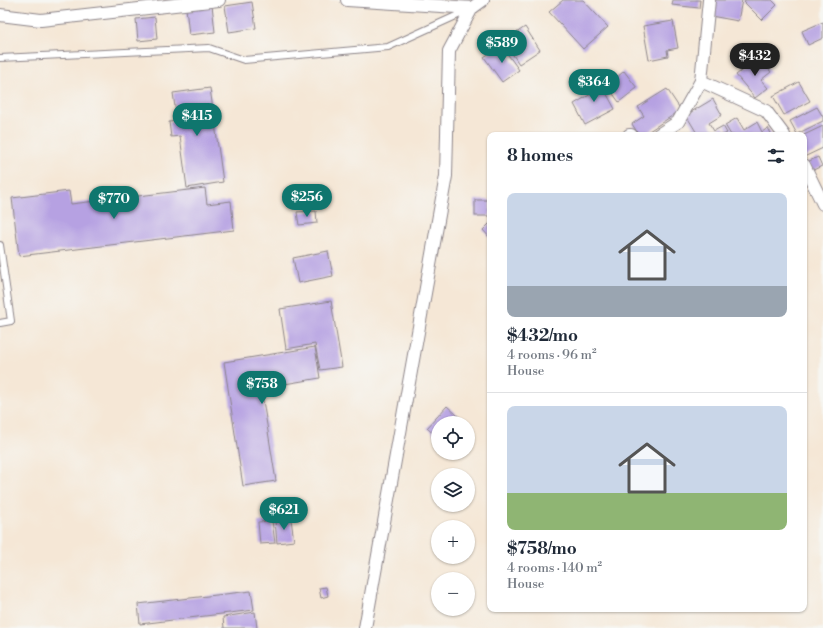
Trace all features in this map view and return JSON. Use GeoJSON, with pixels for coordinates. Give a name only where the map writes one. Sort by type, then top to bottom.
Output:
{"type":"FeatureCollection","features":[{"type":"Feature","properties":{"kind":"street"},"geometry":{"type":"LineString","coordinates":[[0,15],[41,20],[219,0]]}},
{"type":"Feature","properties":{"kind":"street"},"geometry":{"type":"LineString","coordinates":[[347,0],[472,8]]}},
{"type":"Feature","properties":{"kind":"street"},"geometry":{"type":"LineString","coordinates":[[365,628],[446,176],[449,51],[472,8],[484,0]]}},
{"type":"Feature","properties":{"kind":"street"},"geometry":{"type":"LineString","coordinates":[[663,132],[678,122],[701,81],[709,0]]}},
{"type":"Feature","properties":{"kind":"street"},"geometry":{"type":"LineString","coordinates":[[701,81],[766,111],[782,132]]}},
{"type":"Feature","properties":{"kind":"street"},"geometry":{"type":"LineString","coordinates":[[809,187],[823,204]]}},
{"type":"Feature","properties":{"kind":"lane"},"geometry":{"type":"LineString","coordinates":[[0,58],[209,48],[244,60],[388,47],[472,8]]}},
{"type":"Feature","properties":{"kind":"lane"},"geometry":{"type":"LineString","coordinates":[[0,245],[11,321],[0,323]]}},
{"type":"Feature","properties":{"kind":"building"},"geometry":{"type":"Polygon","coordinates":[[[563,0],[583,0],[608,27],[583,49],[549,12],[563,0]]]}},
{"type":"Feature","properties":{"kind":"building"},"geometry":{"type":"Polygon","coordinates":[[[673,0],[700,0],[699,8],[672,5],[673,0]]]}},
{"type":"Feature","properties":{"kind":"building"},"geometry":{"type":"Polygon","coordinates":[[[714,0],[742,0],[738,21],[711,16],[714,0]]]}},
{"type":"Feature","properties":{"kind":"building"},"geometry":{"type":"Polygon","coordinates":[[[745,0],[772,0],[777,5],[762,20],[744,2],[745,0]]]}},
{"type":"Feature","properties":{"kind":"building"},"geometry":{"type":"Polygon","coordinates":[[[252,2],[256,28],[229,32],[225,6],[252,2]]]}},
{"type":"Feature","properties":{"kind":"building"},"geometry":{"type":"Polygon","coordinates":[[[212,5],[215,32],[189,35],[186,8],[212,5]]]}},
{"type":"Feature","properties":{"kind":"building"},"geometry":{"type":"Polygon","coordinates":[[[155,17],[157,39],[138,41],[136,19],[155,17]]]}},
{"type":"Feature","properties":{"kind":"building"},"geometry":{"type":"Polygon","coordinates":[[[673,21],[678,48],[667,50],[668,56],[649,60],[643,26],[673,21]]]}},
{"type":"Feature","properties":{"kind":"building"},"geometry":{"type":"Polygon","coordinates":[[[823,22],[823,38],[808,45],[802,31],[823,22]]]}},
{"type":"Feature","properties":{"kind":"building"},"geometry":{"type":"Polygon","coordinates":[[[525,27],[540,50],[519,64],[504,41],[525,27]]]}},
{"type":"Feature","properties":{"kind":"building"},"geometry":{"type":"Polygon","coordinates":[[[501,45],[519,70],[502,82],[484,57],[501,45]]]}},
{"type":"Feature","properties":{"kind":"building"},"geometry":{"type":"Polygon","coordinates":[[[759,57],[771,72],[761,80],[768,88],[755,98],[736,75],[759,57]]]}},
{"type":"Feature","properties":{"kind":"building"},"geometry":{"type":"Polygon","coordinates":[[[624,71],[637,88],[619,102],[603,80],[610,75],[614,80],[624,71]]]}},
{"type":"Feature","properties":{"kind":"building"},"geometry":{"type":"Polygon","coordinates":[[[598,78],[615,109],[585,125],[574,104],[591,94],[585,85],[598,78]]]}},
{"type":"Feature","properties":{"kind":"building"},"geometry":{"type":"Polygon","coordinates":[[[799,82],[810,101],[784,115],[773,96],[799,82]]]}},
{"type":"Feature","properties":{"kind":"building"},"geometry":{"type":"Polygon","coordinates":[[[210,88],[223,182],[187,188],[180,136],[171,137],[169,122],[177,121],[173,93],[210,88]]]}},
{"type":"Feature","properties":{"kind":"building"},"geometry":{"type":"Polygon","coordinates":[[[667,89],[681,110],[648,132],[637,132],[632,124],[644,116],[638,107],[667,89]]]}},
{"type":"Feature","properties":{"kind":"building"},"geometry":{"type":"Polygon","coordinates":[[[713,99],[722,115],[709,123],[714,131],[723,126],[726,132],[696,132],[686,115],[713,99]]]}},
{"type":"Feature","properties":{"kind":"building"},"geometry":{"type":"Polygon","coordinates":[[[817,107],[823,117],[823,121],[801,132],[796,132],[790,121],[817,107]]]}},
{"type":"Feature","properties":{"kind":"building"},"geometry":{"type":"Polygon","coordinates":[[[737,118],[744,130],[757,122],[762,132],[729,132],[725,125],[737,118]]]}},
{"type":"Feature","properties":{"kind":"building"},"geometry":{"type":"Polygon","coordinates":[[[823,126],[823,148],[807,156],[807,134],[823,126]]]}},
{"type":"Feature","properties":{"kind":"building"},"geometry":{"type":"Polygon","coordinates":[[[768,128],[770,132],[762,132],[768,128]]]}},
{"type":"Feature","properties":{"kind":"building"},"geometry":{"type":"Polygon","coordinates":[[[818,157],[822,166],[811,171],[807,162],[818,157]]]}},
{"type":"Feature","properties":{"kind":"building"},"geometry":{"type":"Polygon","coordinates":[[[205,188],[207,204],[231,201],[234,230],[19,256],[12,198],[69,191],[71,204],[205,188]]]}},
{"type":"Feature","properties":{"kind":"building"},"geometry":{"type":"Polygon","coordinates":[[[475,200],[487,200],[487,216],[475,216],[475,200]]]}},
{"type":"Feature","properties":{"kind":"building"},"geometry":{"type":"Polygon","coordinates":[[[316,211],[317,223],[299,225],[297,212],[316,211]]]}},
{"type":"Feature","properties":{"kind":"building"},"geometry":{"type":"Polygon","coordinates":[[[487,226],[487,235],[483,230],[487,226]]]}},
{"type":"Feature","properties":{"kind":"building"},"geometry":{"type":"Polygon","coordinates":[[[328,251],[333,276],[298,283],[293,258],[328,251]]]}},
{"type":"Feature","properties":{"kind":"building"},"geometry":{"type":"Polygon","coordinates":[[[331,301],[342,367],[320,370],[315,344],[286,349],[280,309],[331,301]]]}},
{"type":"Feature","properties":{"kind":"building"},"geometry":{"type":"Polygon","coordinates":[[[315,347],[320,378],[261,388],[276,481],[243,486],[224,362],[315,347]]]}},
{"type":"Feature","properties":{"kind":"building"},"geometry":{"type":"Polygon","coordinates":[[[447,406],[458,416],[438,416],[447,406]]]}},
{"type":"Feature","properties":{"kind":"building"},"geometry":{"type":"Polygon","coordinates":[[[431,424],[431,432],[427,428],[431,424]]]}},
{"type":"Feature","properties":{"kind":"building"},"geometry":{"type":"Polygon","coordinates":[[[291,519],[294,541],[277,543],[275,521],[291,519]]]}},
{"type":"Feature","properties":{"kind":"building"},"geometry":{"type":"Polygon","coordinates":[[[272,521],[275,543],[260,544],[258,522],[272,521]]]}},
{"type":"Feature","properties":{"kind":"building"},"geometry":{"type":"Polygon","coordinates":[[[326,587],[328,596],[321,598],[319,588],[326,587]]]}},
{"type":"Feature","properties":{"kind":"building"},"geometry":{"type":"Polygon","coordinates":[[[251,591],[254,610],[140,624],[138,604],[251,591]]]}},
{"type":"Feature","properties":{"kind":"building"},"geometry":{"type":"Polygon","coordinates":[[[255,612],[257,628],[224,628],[223,617],[255,612]]]}}]}
